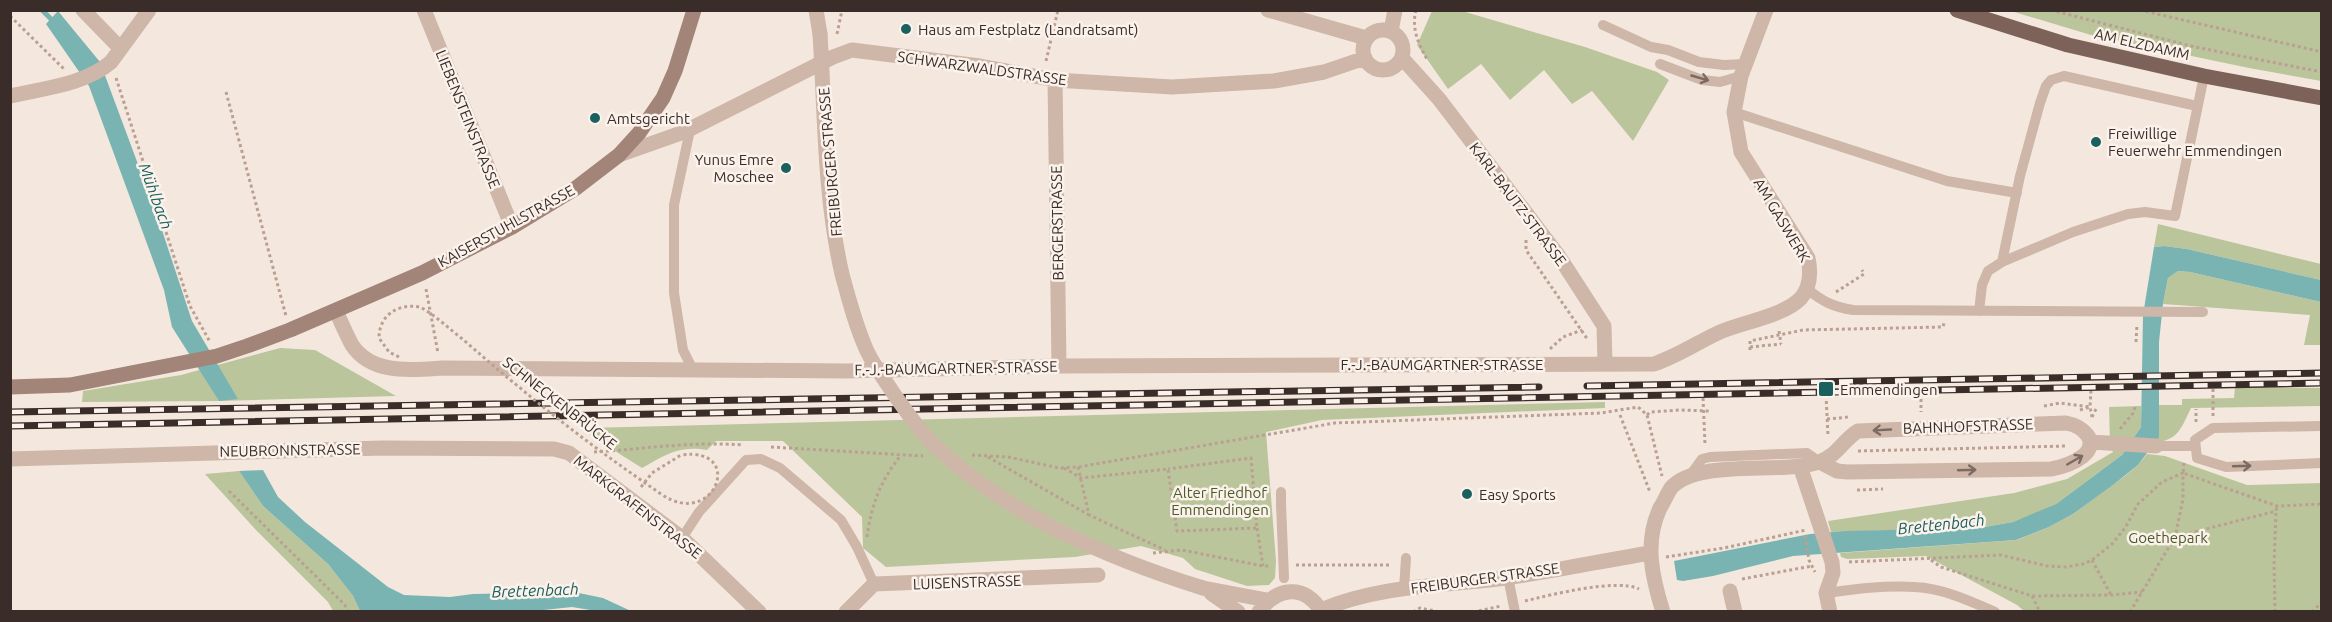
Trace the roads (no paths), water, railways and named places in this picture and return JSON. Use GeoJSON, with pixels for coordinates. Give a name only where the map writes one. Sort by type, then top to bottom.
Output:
{"type":"FeatureCollection","features":[{"type":"Feature","properties":{"kind":"main road","name":"AM ELZDAMM"},"geometry":{"type":"LineString","coordinates":[[1957,10],[2068,45],[2204,76],[2322,98]]}},
{"type":"Feature","properties":{"kind":"main road","name":"KAISERSTUHLSTRASSE"},"geometry":{"type":"LineString","coordinates":[[10,387],[70,385],[217,356],[336,311],[422,273],[512,227],[576,188],[619,155],[639,133],[663,98],[695,13]]}},
{"type":"Feature","properties":{"kind":"street"},"geometry":{"type":"LineString","coordinates":[[83,10],[120,48]]}},
{"type":"Feature","properties":{"kind":"street"},"geometry":{"type":"LineString","coordinates":[[10,96],[79,80],[108,65],[149,10]]}},
{"type":"Feature","properties":{"kind":"street","name":"LIEBENSTEINSTRASSE"},"geometry":{"type":"LineString","coordinates":[[424,10],[512,227]]}},
{"type":"Feature","properties":{"kind":"street"},"geometry":{"type":"LineString","coordinates":[[1268,10],[1366,38]]}},
{"type":"Feature","properties":{"kind":"street"},"geometry":{"type":"LineString","coordinates":[[1391,31],[1395,10]]}},
{"type":"Feature","properties":{"kind":"street","name":"FREIBURGER STRASSE"},"geometry":{"type":"LineString","coordinates":[[815,11],[820,34],[832,214],[840,261],[855,320],[868,353],[885,382],[913,421],[933,444],[1013,505],[1054,529],[1149,572],[1263,606]]}},
{"type":"Feature","properties":{"kind":"street","name":"AM GASWERK"},"geometry":{"type":"LineString","coordinates":[[1762,12],[1743,70],[1734,112],[1741,152],[1808,258],[1810,278],[1807,289]]}},
{"type":"Feature","properties":{"kind":"street"},"geometry":{"type":"LineString","coordinates":[[1381,29],[1391,31],[1398,35],[1402,42],[1402,58],[1398,64],[1386,69],[1371,66],[1365,58],[1363,46],[1366,38],[1381,29]]}},
{"type":"Feature","properties":{"kind":"street","name":"SCHWARZWALDSTRASSE"},"geometry":{"type":"LineString","coordinates":[[619,155],[690,130],[833,57],[852,50],[980,66],[1049,79],[1172,87],[1274,81],[1323,72],[1365,58]]}},
{"type":"Feature","properties":{"kind":"street","name":"KARL-BAUTZ-STRASSE"},"geometry":{"type":"LineString","coordinates":[[1402,58],[1420,75],[1527,213],[1587,298],[1604,326],[1605,363]]}},
{"type":"Feature","properties":{"kind":"street","name":"BERGERSTRASSE"},"geometry":{"type":"LineString","coordinates":[[1049,79],[1059,366]]}},
{"type":"Feature","properties":{"kind":"street"},"geometry":{"type":"LineString","coordinates":[[1605,363],[1654,364],[1669,359],[1722,331],[1789,308],[1802,297],[1807,289]]}},
{"type":"Feature","properties":{"kind":"street","name":"F.-J.-BAUMGARTNER-STRASSE"},"geometry":{"type":"LineString","coordinates":[[336,311],[353,346],[377,365],[387,369],[411,370],[442,368],[847,371],[1059,366],[1605,363]]}},
{"type":"Feature","properties":{"kind":"street","name":"BAHNHOFSTRASSE"},"geometry":{"type":"LineString","coordinates":[[1661,605],[1651,557],[1650,538],[1658,513],[1668,494],[1679,481],[1689,477],[1721,470],[1800,466],[1820,462],[1844,448],[1850,436],[1858,431],[1920,422],[2002,426],[2066,423],[2080,428],[2088,435],[2090,444]]}},
{"type":"Feature","properties":{"kind":"street"},"geometry":{"type":"LineString","coordinates":[[1820,462],[1837,471],[1848,472],[2051,469],[2081,457],[2090,444],[2156,446]]}},
{"type":"Feature","properties":{"kind":"street","name":"NEUBRONNSTRASSE"},"geometry":{"type":"LineString","coordinates":[[10,459],[383,448],[554,449],[569,453]]}},
{"type":"Feature","properties":{"kind":"street"},"geometry":{"type":"LineString","coordinates":[[1844,448],[1848,472]]}},
{"type":"Feature","properties":{"kind":"street","name":"MARKGRAFENSTRASSE"},"geometry":{"type":"LineString","coordinates":[[569,453],[682,538],[759,612]]}},
{"type":"Feature","properties":{"kind":"street"},"geometry":{"type":"LineString","coordinates":[[1800,466],[1831,559],[1833,573],[1826,592],[1830,612]]}},
{"type":"Feature","properties":{"kind":"street","name":"FREIBURGER STRASSE"},"geometry":{"type":"LineString","coordinates":[[1321,611],[1349,599],[1404,589],[1651,557]]}},
{"type":"Feature","properties":{"kind":"street","name":"LUISENSTRASSE"},"geometry":{"type":"LineString","coordinates":[[874,585],[1098,575]]}},
{"type":"Feature","properties":{"kind":"street"},"geometry":{"type":"LineString","coordinates":[[846,612],[874,585]]}},
{"type":"Feature","properties":{"kind":"street"},"geometry":{"type":"LineString","coordinates":[[1263,606],[1285,585],[1306,596],[1321,611]]}},
{"type":"Feature","properties":{"kind":"street","name":"FREIBURGER STRASSE"},"geometry":{"type":"LineString","coordinates":[[1203,588],[1226,601],[1238,612]]}},
{"type":"Feature","properties":{"kind":"street"},"geometry":{"type":"LineString","coordinates":[[1730,591],[1735,612]]}},
{"type":"Feature","properties":{"kind":"lane"},"geometry":{"type":"LineString","coordinates":[[1603,25],[1651,47],[1668,50],[1699,62],[1743,70]]}},
{"type":"Feature","properties":{"kind":"lane"},"geometry":{"type":"LineString","coordinates":[[1660,64],[1702,80],[1720,82],[1743,70]]}},
{"type":"Feature","properties":{"kind":"lane"},"geometry":{"type":"LineString","coordinates":[[2002,262],[2016,193],[2040,102],[2046,86],[2058,76],[2197,106]]}},
{"type":"Feature","properties":{"kind":"lane"},"geometry":{"type":"LineString","coordinates":[[1979,311],[1982,285],[1988,271],[2002,262],[2073,232],[2128,214],[2145,212],[2175,216],[2204,76]]}},
{"type":"Feature","properties":{"kind":"lane"},"geometry":{"type":"LineString","coordinates":[[1734,112],[1947,181],[2016,193]]}},
{"type":"Feature","properties":{"kind":"lane"},"geometry":{"type":"LineString","coordinates":[[690,130],[674,205],[674,293],[683,350],[693,370]]}},
{"type":"Feature","properties":{"kind":"lane"},"geometry":{"type":"LineString","coordinates":[[1807,289],[1836,308],[1853,310],[2204,312]]}},
{"type":"Feature","properties":{"kind":"lane"},"geometry":{"type":"LineString","coordinates":[[2322,426],[2212,428],[2195,440],[2194,447],[2197,458],[2226,467],[2322,464]]}},
{"type":"Feature","properties":{"kind":"lane"},"geometry":{"type":"LineString","coordinates":[[2156,446],[2194,447]]}},
{"type":"Feature","properties":{"kind":"lane"},"geometry":{"type":"LineString","coordinates":[[1689,477],[1702,459],[1710,457],[1807,453],[1820,462]]}},
{"type":"Feature","properties":{"kind":"lane"},"geometry":{"type":"LineString","coordinates":[[682,538],[699,512],[746,460],[760,459],[780,468],[841,520],[874,585]]}},
{"type":"Feature","properties":{"kind":"lane"},"geometry":{"type":"LineString","coordinates":[[1281,492],[1285,585]]}},
{"type":"Feature","properties":{"kind":"lane"},"geometry":{"type":"LineString","coordinates":[[1404,589],[1406,558]]}},
{"type":"Feature","properties":{"kind":"lane"},"geometry":{"type":"LineString","coordinates":[[1508,577],[1514,608]]}},
{"type":"Feature","properties":{"kind":"lane"},"geometry":{"type":"LineString","coordinates":[[1826,592],[1874,587],[1917,587],[1959,597],[1995,612]]}},
{"type":"Feature","properties":{"kind":"water"},"geometry":{"type":"Polygon","coordinates":[[[58,11],[100,62],[158,218],[192,321],[238,399],[219,401],[172,327],[164,290],[89,86],[46,24],[58,11]]]}},
{"type":"Feature","properties":{"kind":"water"},"geometry":{"type":"Polygon","coordinates":[[[2154,247],[2187,249],[2321,280],[2321,302],[2190,272],[2178,271],[2168,278],[2159,342],[2159,437],[2138,465],[2073,514],[2049,527],[2016,540],[1793,556],[1713,576],[1677,580],[1674,561],[1810,534],[1979,528],[2013,522],[2056,504],[2122,455],[2141,427],[2143,315],[2154,247]]]}},
{"type":"Feature","properties":{"kind":"water"},"geometry":{"type":"Polygon","coordinates":[[[263,470],[278,497],[305,522],[388,587],[404,595],[450,597],[473,594],[574,592],[603,598],[631,611],[596,611],[572,607],[525,612],[360,611],[353,596],[328,564],[263,506],[239,471],[263,470]]]}},
{"type":"Feature","properties":{"kind":"waterway","name":"Mühlbach"},"geometry":{"type":"LineString","coordinates":[[42,10],[54,22]]}},
{"type":"Feature","properties":{"kind":"railway"},"geometry":{"type":"LineString","coordinates":[[1587,386],[2322,373]]}},
{"type":"Feature","properties":{"kind":"railway"},"geometry":{"type":"LineString","coordinates":[[10,426],[2322,383]]}},
{"type":"Feature","properties":{"kind":"railway"},"geometry":{"type":"LineString","coordinates":[[10,412],[1539,387]]}},
{"type":"Feature","properties":{"kind":"place","name":"Haus am Festplatz (Landratsamt)"},"geometry":{"type":"Point","coordinates":[906,29]}},
{"type":"Feature","properties":{"kind":"place","name":"Amtsgericht"},"geometry":{"type":"Point","coordinates":[595,118]}},
{"type":"Feature","properties":{"kind":"place","name":"Freiwillige Feuerwehr Emmendingen"},"geometry":{"type":"Point","coordinates":[2096,142]}},
{"type":"Feature","properties":{"kind":"place","name":"Yunus Emre Moschee"},"geometry":{"type":"Point","coordinates":[786,168]}},
{"type":"Feature","properties":{"kind":"place","name":"Emmendingen"},"geometry":{"type":"Point","coordinates":[1826,389]}},
{"type":"Feature","properties":{"kind":"place","name":"Easy Sports"},"geometry":{"type":"Point","coordinates":[1467,494]}},
{"type":"Feature","properties":{"kind":"park label","name":"Alter Friedhof Emmendingen"},"geometry":{"type":"Point","coordinates":[1220,500]}},
{"type":"Feature","properties":{"kind":"park label","name":"Goethepark"},"geometry":{"type":"Point","coordinates":[2168,537]}},
{"type":"Feature","properties":{"kind":"water label","name":"Brettenbach"},"geometry":{"type":"Point","coordinates":[1941,524]}},
{"type":"Feature","properties":{"kind":"water label","name":"Brettenbach"},"geometry":{"type":"Point","coordinates":[535,590]}}]}
